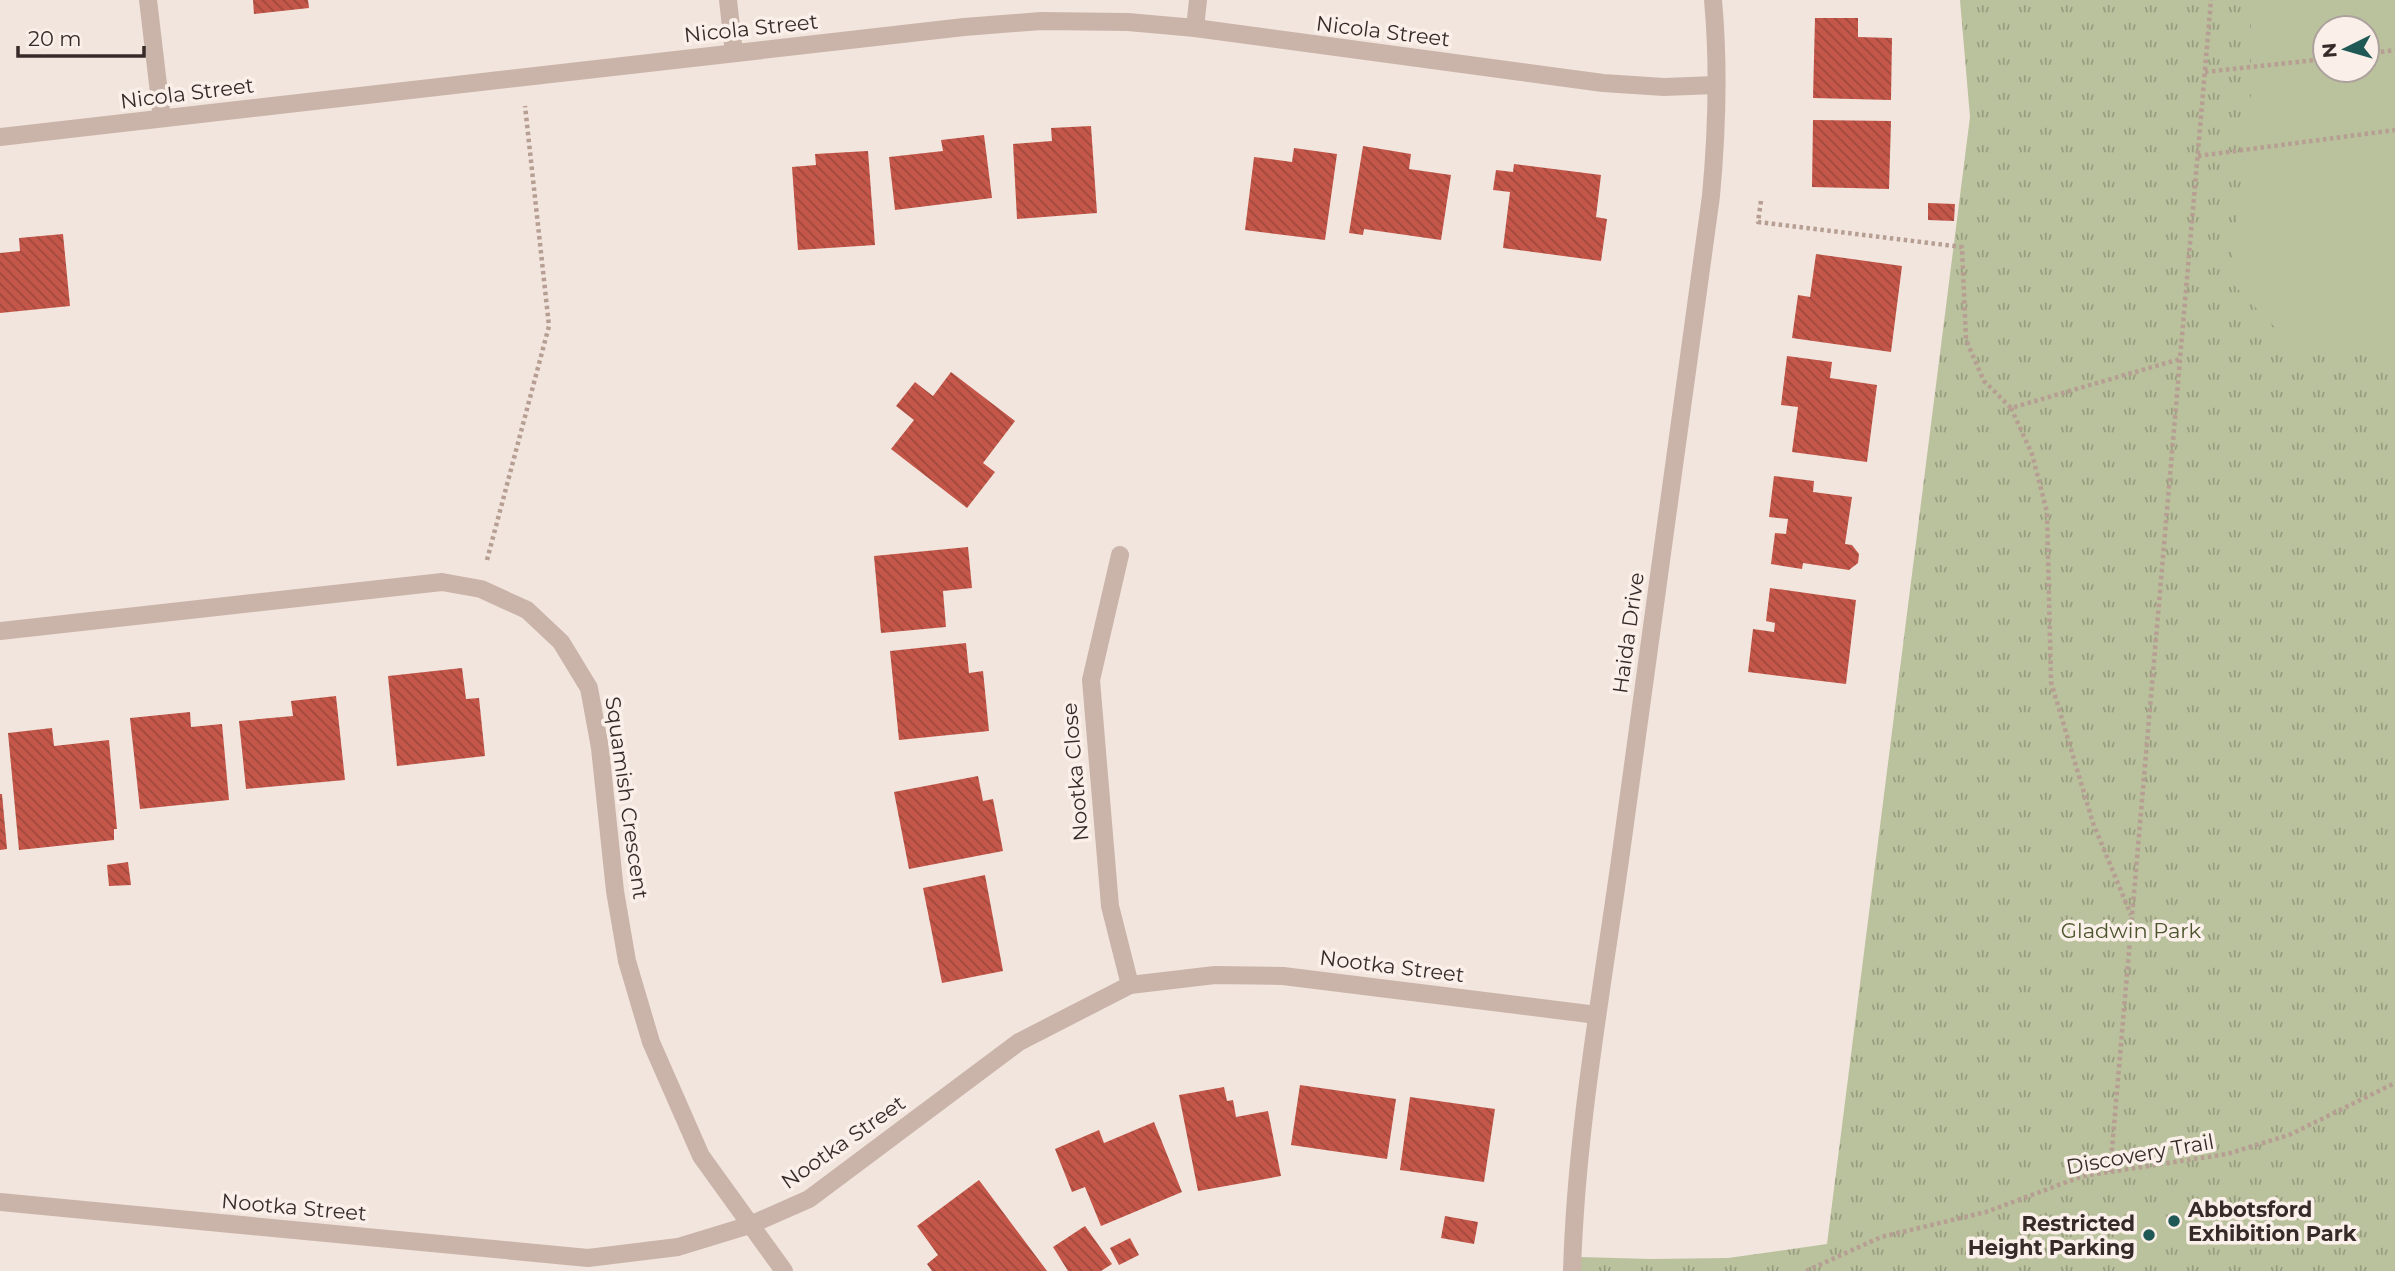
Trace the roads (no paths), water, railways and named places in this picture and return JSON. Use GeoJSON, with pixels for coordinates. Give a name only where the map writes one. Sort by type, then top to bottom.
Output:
{"type":"FeatureCollection","features":[{"type":"Feature","properties":{"kind":"street"},"geometry":{"type":"LineString","coordinates":[[148,0],[162,118]]}},
{"type":"Feature","properties":{"kind":"street"},"geometry":{"type":"LineString","coordinates":[[728,0],[734,53]]}},
{"type":"Feature","properties":{"kind":"street"},"geometry":{"type":"LineString","coordinates":[[1195,28],[1198,0]]}},
{"type":"Feature","properties":{"kind":"street","name":"Haida Drive"},"geometry":{"type":"LineString","coordinates":[[1573,1271],[1577,1186],[1597,1015],[1711,196],[1716,139],[1713,0]]}},
{"type":"Feature","properties":{"kind":"street","name":"Nicola Street"},"geometry":{"type":"LineString","coordinates":[[0,138],[964,27],[1041,21],[1128,22],[1195,28],[1603,83],[1716,85]]}},
{"type":"Feature","properties":{"kind":"street","name":"Nootka Close"},"geometry":{"type":"LineString","coordinates":[[1120,555],[1091,680],[1110,906],[1130,985]]}},
{"type":"Feature","properties":{"kind":"street","name":"Squamish Crescent"},"geometry":{"type":"LineString","coordinates":[[0,632],[442,582],[481,589],[527,610],[561,642],[589,688],[600,748],[615,891],[627,961],[651,1042],[701,1156],[784,1271]]}},
{"type":"Feature","properties":{"kind":"street","name":"Nootka Street"},"geometry":{"type":"LineString","coordinates":[[0,1202],[588,1258],[678,1247],[750,1225],[809,1199],[1018,1042],[1130,985],[1215,975],[1283,976],[1597,1015]]}},
{"type":"Feature","properties":{"kind":"place","name":"Abbotsford Exhibition Park"},"geometry":{"type":"Point","coordinates":[2174,1221]}},
{"type":"Feature","properties":{"kind":"place","name":"Restricted Height Parking"},"geometry":{"type":"Point","coordinates":[2149,1235]}},
{"type":"Feature","properties":{"kind":"park label","name":"Gladwin Park"},"geometry":{"type":"Point","coordinates":[2131,930]}}]}
